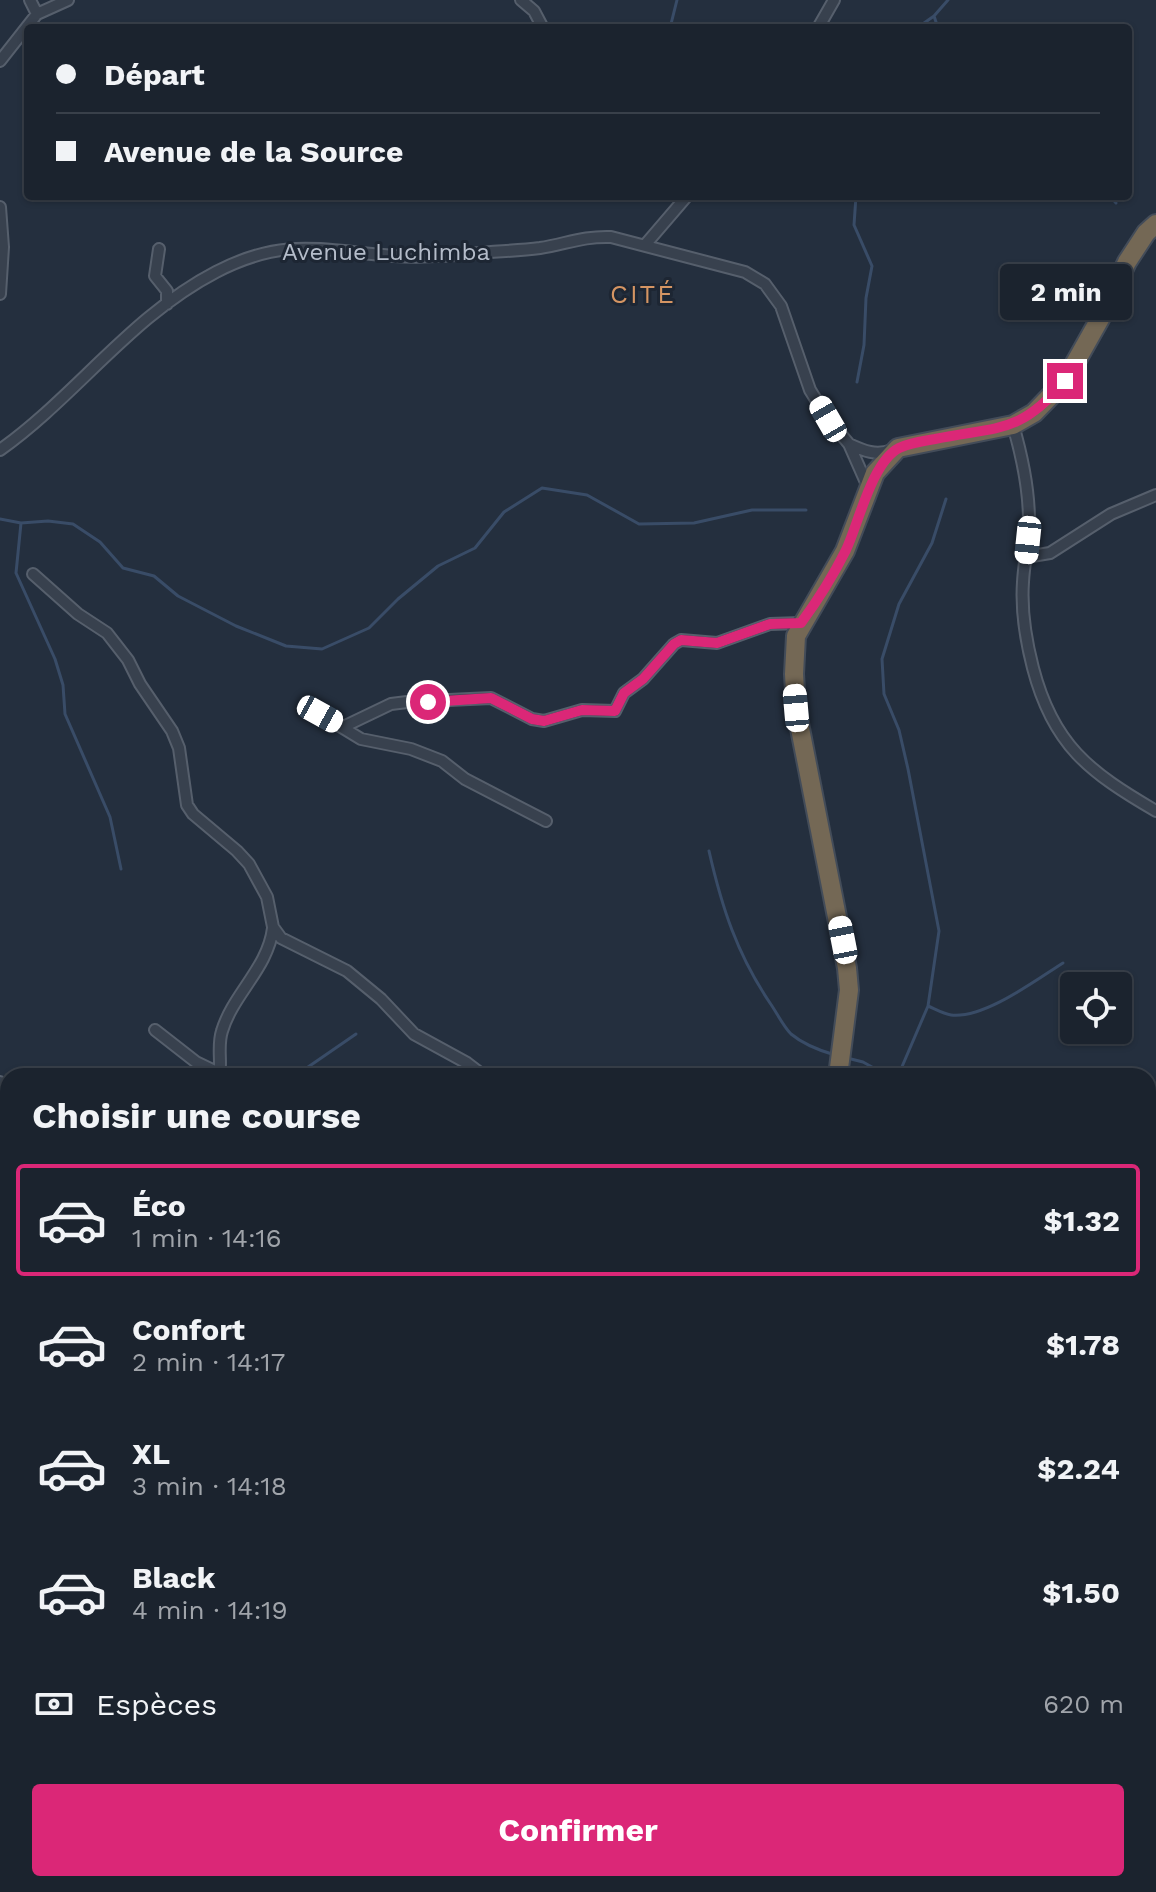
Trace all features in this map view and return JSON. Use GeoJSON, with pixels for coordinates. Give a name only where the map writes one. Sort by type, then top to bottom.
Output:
{"type":"FeatureCollection","features":[{"type":"Feature","properties":{"kind":"highway"},"geometry":{"type":"LineString","coordinates":[[838,1068],[849,990],[847,968],[796,708],[793,654],[796,636],[845,551],[875,473],[898,448],[1013,425],[1034,413],[1065,381],[1127,262],[1146,233],[1156,224]]}},
{"type":"Feature","properties":{"kind":"street"},"geometry":{"type":"LineString","coordinates":[[30,0],[37,14]]}},
{"type":"Feature","properties":{"kind":"street"},"geometry":{"type":"LineString","coordinates":[[29,24],[37,14],[68,0]]}},
{"type":"Feature","properties":{"kind":"street"},"geometry":{"type":"LineString","coordinates":[[521,0],[534,11],[541,24]]}},
{"type":"Feature","properties":{"kind":"street"},"geometry":{"type":"LineString","coordinates":[[820,24],[834,0]]}},
{"type":"Feature","properties":{"kind":"street"},"geometry":{"type":"LineString","coordinates":[[0,61],[24,31]]}},
{"type":"Feature","properties":{"kind":"street"},"geometry":{"type":"LineString","coordinates":[[645,245],[682,200]]}},
{"type":"Feature","properties":{"kind":"street"},"geometry":{"type":"LineString","coordinates":[[0,207],[3,247],[0,294]]}},
{"type":"Feature","properties":{"kind":"street","name":"Avenue Luchimba"},"geometry":{"type":"LineString","coordinates":[[0,450],[113,348],[167,304],[215,272],[258,254],[309,247],[394,256],[433,256],[542,248],[589,236],[611,237],[745,272],[765,284],[781,306],[810,390],[849,444],[869,490]]}},
{"type":"Feature","properties":{"kind":"street"},"geometry":{"type":"LineString","coordinates":[[159,249],[155,276],[167,291],[167,304]]}},
{"type":"Feature","properties":{"kind":"street"},"geometry":{"type":"LineString","coordinates":[[1013,425],[1027,490],[1029,521],[1023,583],[1027,641],[1047,712],[1064,740],[1087,765],[1156,811]]}},
{"type":"Feature","properties":{"kind":"street"},"geometry":{"type":"LineString","coordinates":[[849,444],[871,453],[883,454],[898,448]]}},
{"type":"Feature","properties":{"kind":"street"},"geometry":{"type":"LineString","coordinates":[[1026,557],[1050,553],[1111,514],[1156,495]]}},
{"type":"Feature","properties":{"kind":"street"},"geometry":{"type":"LineString","coordinates":[[33,574],[78,614],[107,633],[128,660],[140,684],[163,714],[179,748],[187,805],[249,864],[267,897],[273,927],[271,942],[222,1031],[220,1068]]}},
{"type":"Feature","properties":{"kind":"street"},"geometry":{"type":"LineString","coordinates":[[343,727],[391,704],[407,702],[491,698],[532,719],[544,721],[582,710],[615,711],[624,693],[643,679],[681,640],[717,643],[770,624],[801,623]]}},
{"type":"Feature","properties":{"kind":"street"},"geometry":{"type":"LineString","coordinates":[[320,714],[361,739],[411,749],[442,761],[465,779],[546,821]]}},
{"type":"Feature","properties":{"kind":"street"},"geometry":{"type":"LineString","coordinates":[[273,927],[281,938],[293,946],[347,971],[381,999],[414,1034],[474,1068]]}},
{"type":"Feature","properties":{"kind":"street"},"geometry":{"type":"LineString","coordinates":[[155,1030],[208,1068]]}},
{"type":"Feature","properties":{"kind":"waterway"},"geometry":{"type":"LineString","coordinates":[[671,24],[677,0]]}},
{"type":"Feature","properties":{"kind":"waterway"},"geometry":{"type":"LineString","coordinates":[[923,24],[948,0]]}},
{"type":"Feature","properties":{"kind":"waterway"},"geometry":{"type":"LineString","coordinates":[[934,16],[937,24]]}},
{"type":"Feature","properties":{"kind":"waterway"},"geometry":{"type":"LineString","coordinates":[[856,200],[854,225],[872,266],[857,382]]}},
{"type":"Feature","properties":{"kind":"waterway"},"geometry":{"type":"LineString","coordinates":[[0,519],[21,523],[48,521],[73,524],[100,542],[123,568],[154,576],[178,596],[236,626],[286,646],[322,649],[369,628],[438,566],[475,548],[504,512],[542,488],[587,495],[639,524],[694,523],[752,510],[806,510]]}},
{"type":"Feature","properties":{"kind":"waterway"},"geometry":{"type":"LineString","coordinates":[[901,1068],[928,1006],[939,931],[899,730],[884,694],[882,659],[899,604],[932,543],[946,499]]}},
{"type":"Feature","properties":{"kind":"waterway"},"geometry":{"type":"LineString","coordinates":[[21,523],[16,573],[55,659],[63,685],[65,714],[110,817],[121,869]]}},
{"type":"Feature","properties":{"kind":"waterway"},"geometry":{"type":"LineString","coordinates":[[709,851],[732,930],[758,985],[791,1034],[812,1047],[835,1055]]}},
{"type":"Feature","properties":{"kind":"waterway"},"geometry":{"type":"LineString","coordinates":[[928,1006],[951,1015],[979,1011],[1009,997],[1063,963]]}},
{"type":"Feature","properties":{"kind":"waterway"},"geometry":{"type":"LineString","coordinates":[[307,1068],[356,1034]]}},
{"type":"Feature","properties":{"kind":"waterway"},"geometry":{"type":"LineString","coordinates":[[847,1058],[874,1068]]}},
{"type":"Feature","properties":{"kind":"district","name":"CITÉ"},"geometry":{"type":"Point","coordinates":[643,294]}},
{"type":"Feature","properties":{"kind":"route"},"geometry":{"type":"LineString","coordinates":[[428,702],[491,698],[532,719],[544,721],[582,710],[615,711],[624,693],[643,679],[681,640],[717,643],[770,624],[801,623],[845,551],[875,473],[898,448],[1013,425],[1034,413],[1065,381]]}}]}
